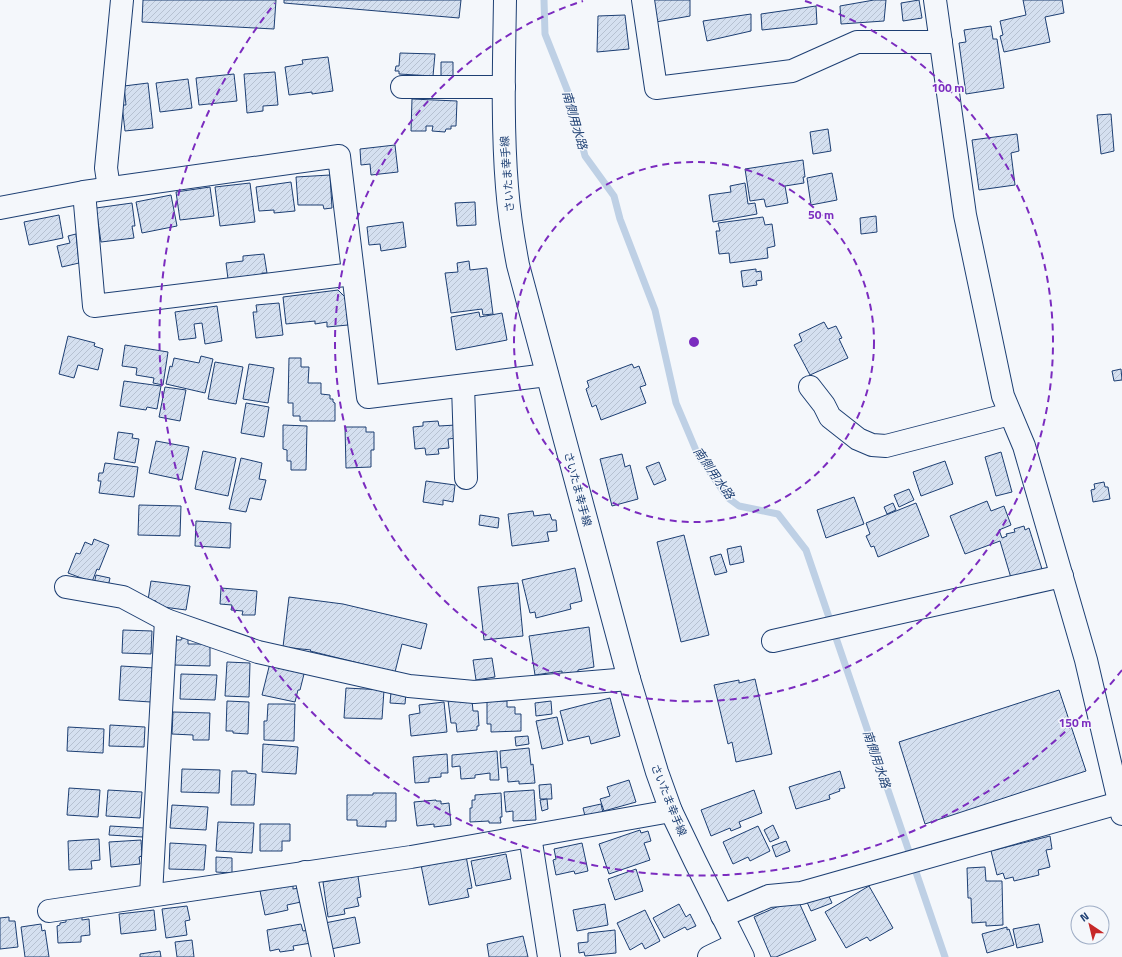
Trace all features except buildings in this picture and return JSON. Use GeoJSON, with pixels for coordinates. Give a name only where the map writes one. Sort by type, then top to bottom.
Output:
{"type":"FeatureCollection","features":[{"type":"Feature","properties":{"kind":"street"},"geometry":{"type":"LineString","coordinates":[[109,188],[106,168],[122,0]]}},
{"type":"Feature","properties":{"kind":"street","name":"さいたま幸手線"},"geometry":{"type":"LineString","coordinates":[[505,0],[504,143],[511,226],[518,265],[644,733],[671,811],[740,951]]}},
{"type":"Feature","properties":{"kind":"street"},"geometry":{"type":"LineString","coordinates":[[643,0],[656,88],[792,71],[858,42],[941,42]]}},
{"type":"Feature","properties":{"kind":"street"},"geometry":{"type":"LineString","coordinates":[[722,916],[769,896],[801,893],[1121,808],[1086,660],[1062,576],[1024,446],[1003,396],[965,215],[935,0]]}},
{"type":"Feature","properties":{"kind":"street"},"geometry":{"type":"LineString","coordinates":[[402,87],[504,86]]}},
{"type":"Feature","properties":{"kind":"street"},"geometry":{"type":"LineString","coordinates":[[0,208],[109,188],[339,156],[368,398],[547,375]]}},
{"type":"Feature","properties":{"kind":"street"},"geometry":{"type":"LineString","coordinates":[[84,192],[94,306],[354,274]]}},
{"type":"Feature","properties":{"kind":"street"},"geometry":{"type":"LineString","coordinates":[[463,386],[466,478]]}},
{"type":"Feature","properties":{"kind":"street"},"geometry":{"type":"LineString","coordinates":[[810,387],[824,405],[830,417],[858,439],[872,445],[886,446],[1010,414]]}},
{"type":"Feature","properties":{"kind":"street"},"geometry":{"type":"LineString","coordinates":[[773,641],[1062,576]]}},
{"type":"Feature","properties":{"kind":"street"},"geometry":{"type":"LineString","coordinates":[[66,587],[123,597],[166,620],[258,652],[410,686],[474,692],[629,680]]}},
{"type":"Feature","properties":{"kind":"street"},"geometry":{"type":"LineString","coordinates":[[151,895],[166,620]]}},
{"type":"Feature","properties":{"kind":"street"},"geometry":{"type":"LineString","coordinates":[[49,911],[411,857],[671,811]]}},
{"type":"Feature","properties":{"kind":"street"},"geometry":{"type":"LineString","coordinates":[[530,836],[549,957]]}},
{"type":"Feature","properties":{"kind":"street"},"geometry":{"type":"LineString","coordinates":[[305,872],[323,957]]}},
{"type":"Feature","properties":{"kind":"street"},"geometry":{"type":"LineString","coordinates":[[709,957],[740,951]]}},
{"type":"Feature","properties":{"kind":"waterway","name":"南側用水路"},"geometry":{"type":"LineString","coordinates":[[544,0],[545,34],[570,97],[585,156],[614,196],[620,219],[655,310],[676,403],[698,455],[728,498],[739,506],[778,514],[806,550],[945,957]]}}]}
